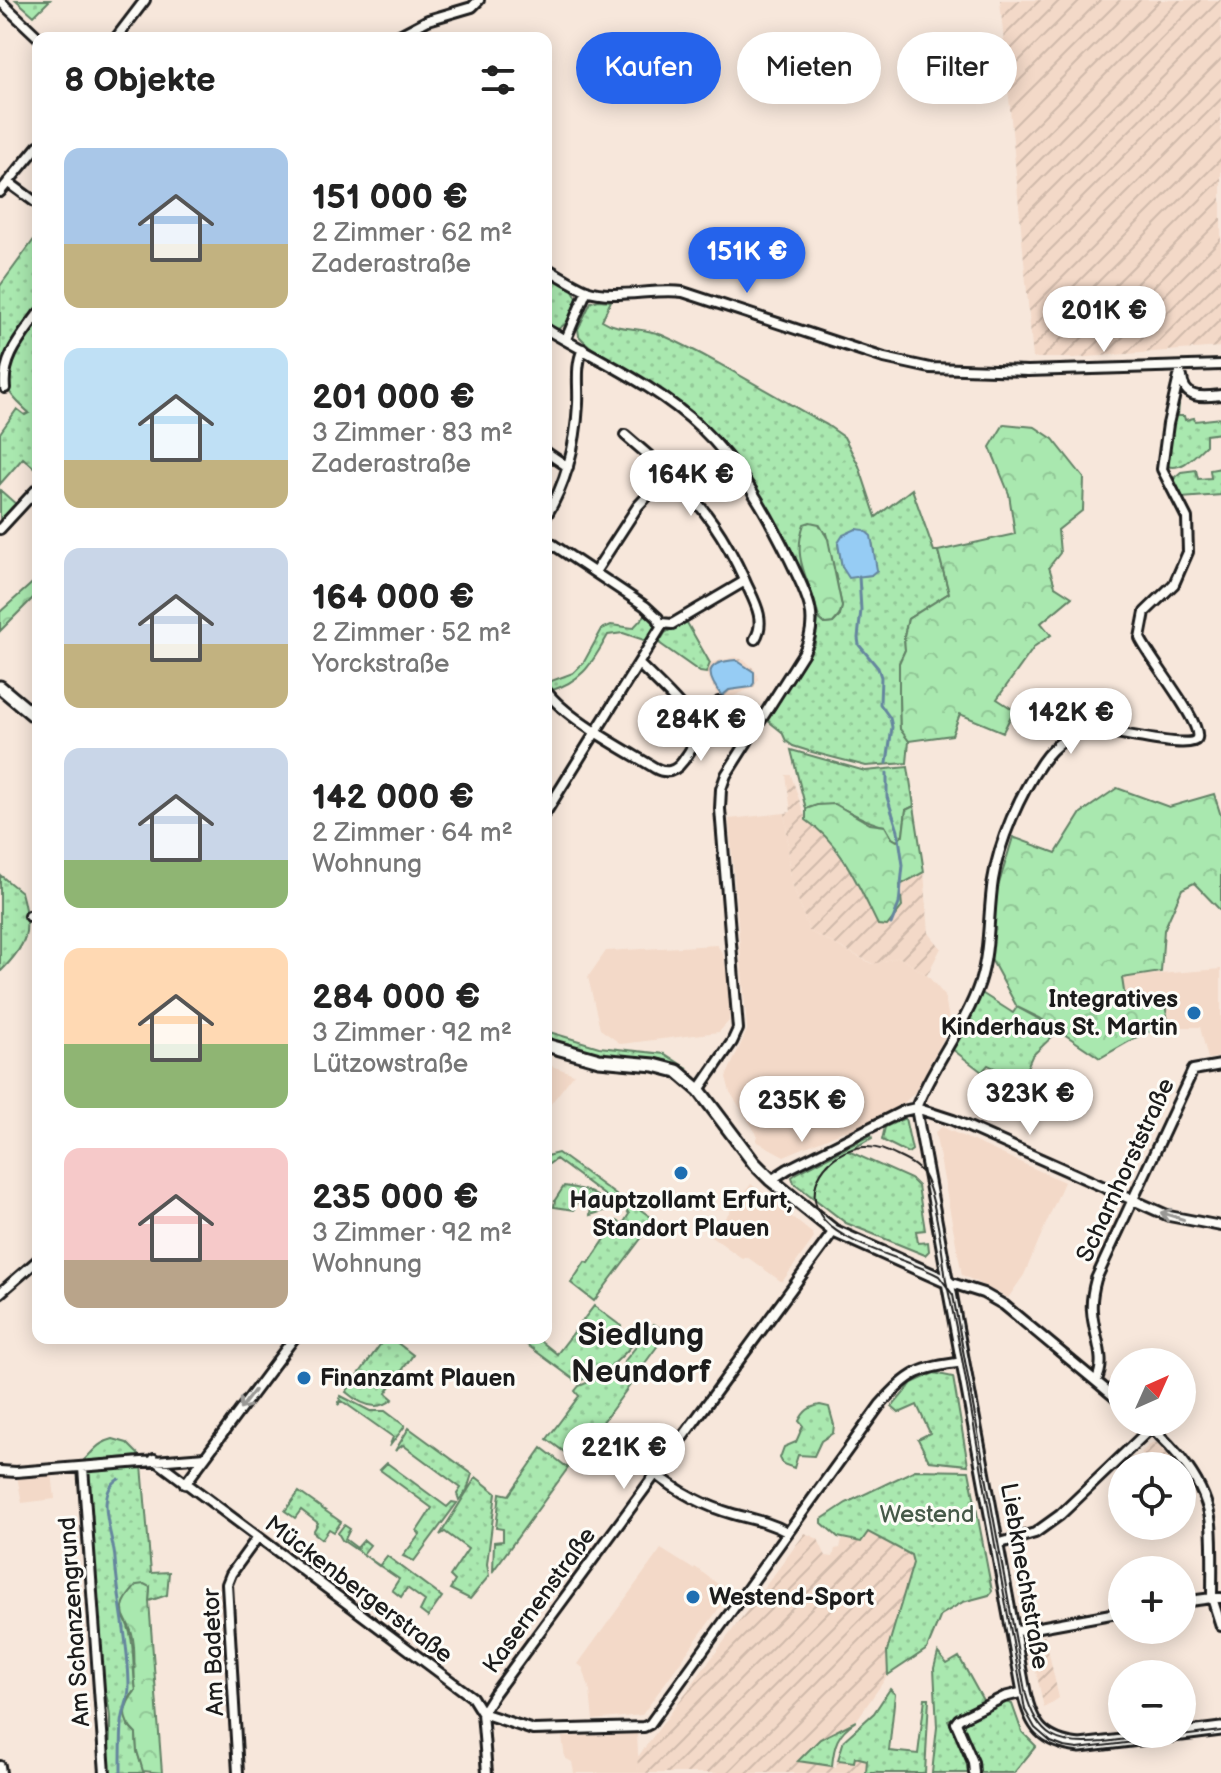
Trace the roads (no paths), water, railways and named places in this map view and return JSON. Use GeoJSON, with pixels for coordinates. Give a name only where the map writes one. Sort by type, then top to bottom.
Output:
{"type":"FeatureCollection","features":[{"type":"Feature","properties":{"kind":"street"},"geometry":{"type":"LineString","coordinates":[[121,32],[145,0]]}},
{"type":"Feature","properties":{"kind":"street"},"geometry":{"type":"LineString","coordinates":[[405,32],[428,20],[472,7],[479,0]]}},
{"type":"Feature","properties":{"kind":"street"},"geometry":{"type":"LineString","coordinates":[[0,1],[33,32]]}},
{"type":"Feature","properties":{"kind":"street"},"geometry":{"type":"LineString","coordinates":[[0,192],[32,153]]}},
{"type":"Feature","properties":{"kind":"street"},"geometry":{"type":"LineString","coordinates":[[8,182],[32,200]]}},
{"type":"Feature","properties":{"kind":"street"},"geometry":{"type":"LineString","coordinates":[[552,271],[587,290],[606,294],[654,290],[683,292],[884,358],[930,368],[1016,371],[1221,365]]}},
{"type":"Feature","properties":{"kind":"street"},"geometry":{"type":"LineString","coordinates":[[566,339],[587,290]]}},
{"type":"Feature","properties":{"kind":"street"},"geometry":{"type":"LineString","coordinates":[[5,388],[8,358],[32,323]]}},
{"type":"Feature","properties":{"kind":"street"},"geometry":{"type":"LineString","coordinates":[[552,332],[668,401],[723,451],[769,517],[808,597],[813,617],[812,636],[804,652],[726,775],[721,789],[720,809],[738,1029],[699,1090]]}},
{"type":"Feature","properties":{"kind":"street"},"geometry":{"type":"LineString","coordinates":[[552,503],[568,467],[578,401],[577,369],[583,349]]}},
{"type":"Feature","properties":{"kind":"street"},"geometry":{"type":"LineString","coordinates":[[1181,368],[1183,384],[1190,394],[1198,397],[1221,395]]}},
{"type":"Feature","properties":{"kind":"street"},"geometry":{"type":"LineString","coordinates":[[948,1282],[916,1108],[972,1004],[981,979],[993,877],[1001,845],[1042,762],[1069,737],[1091,730],[1134,734],[1183,744],[1193,743],[1197,739],[1198,733],[1189,714],[1140,638],[1145,612],[1174,584],[1188,552],[1187,518],[1162,469],[1168,424],[1181,368]]}},
{"type":"Feature","properties":{"kind":"street"},"geometry":{"type":"LineString","coordinates":[[625,435],[698,500],[712,519],[730,549],[761,622],[761,630],[755,639]]}},
{"type":"Feature","properties":{"kind":"street"},"geometry":{"type":"LineString","coordinates":[[552,456],[568,467]]}},
{"type":"Feature","properties":{"kind":"street"},"geometry":{"type":"LineString","coordinates":[[595,572],[638,506],[669,473]]}},
{"type":"Feature","properties":{"kind":"street"},"geometry":{"type":"LineString","coordinates":[[0,529],[32,494]]}},
{"type":"Feature","properties":{"kind":"street"},"geometry":{"type":"LineString","coordinates":[[552,544],[645,606],[661,625]]}},
{"type":"Feature","properties":{"kind":"street"},"geometry":{"type":"LineString","coordinates":[[661,625],[672,624],[745,581]]}},
{"type":"Feature","properties":{"kind":"street"},"geometry":{"type":"LineString","coordinates":[[552,802],[661,625]]}},
{"type":"Feature","properties":{"kind":"street"},"geometry":{"type":"LineString","coordinates":[[639,664],[687,716],[696,731]]}},
{"type":"Feature","properties":{"kind":"street"},"geometry":{"type":"LineString","coordinates":[[0,687],[32,714]]}},
{"type":"Feature","properties":{"kind":"street"},"geometry":{"type":"LineString","coordinates":[[552,699],[596,731],[664,772],[678,767],[692,746],[696,731],[719,702]]}},
{"type":"Feature","properties":{"kind":"street"},"geometry":{"type":"LineString","coordinates":[[552,1047],[599,1060],[666,1067],[684,1076],[699,1090],[754,1163],[834,1231],[948,1282],[983,1293],[1004,1305],[1108,1391]]}},
{"type":"Feature","properties":{"kind":"street","name":"Scharnhorststraße"},"geometry":{"type":"LineString","coordinates":[[1096,1381],[1101,1362],[1092,1315],[1093,1289],[1193,1070],[1221,1065]]}},
{"type":"Feature","properties":{"kind":"street"},"geometry":{"type":"LineString","coordinates":[[771,1180],[903,1111],[916,1108],[953,1120],[1169,1216],[1221,1226]]}},
{"type":"Feature","properties":{"kind":"street","name":"Kasernenstraße"},"geometry":{"type":"LineString","coordinates":[[482,1713],[834,1231]]}},
{"type":"Feature","properties":{"kind":"street"},"geometry":{"type":"LineString","coordinates":[[0,1293],[32,1265]]}},
{"type":"Feature","properties":{"kind":"street","name":"Liebknechtstraße"},"geometry":{"type":"LineString","coordinates":[[948,1282],[1027,1709],[1037,1726],[1053,1740],[1065,1745],[1108,1743]]}},
{"type":"Feature","properties":{"kind":"street"},"geometry":{"type":"LineString","coordinates":[[185,1484],[290,1344]]}},
{"type":"Feature","properties":{"kind":"street"},"geometry":{"type":"LineString","coordinates":[[656,1474],[674,1488],[706,1505],[769,1523],[787,1532],[880,1405],[904,1379],[920,1369],[964,1362]]}},
{"type":"Feature","properties":{"kind":"street"},"geometry":{"type":"LineString","coordinates":[[997,1544],[1035,1533],[1060,1515],[1137,1436]]}},
{"type":"Feature","properties":{"kind":"street"},"geometry":{"type":"LineString","coordinates":[[1160,1436],[1175,1450],[1196,1480],[1206,1503],[1211,1524],[1221,1626]]}},
{"type":"Feature","properties":{"kind":"street"},"geometry":{"type":"LineString","coordinates":[[0,1471],[205,1457]]}},
{"type":"Feature","properties":{"kind":"street","name":"Mückenbergerstraße"},"geometry":{"type":"LineString","coordinates":[[154,1459],[472,1697],[482,1713],[533,1730],[630,1728],[650,1724],[787,1532]]}},
{"type":"Feature","properties":{"kind":"street","name":"Am Schanzengrund"},"geometry":{"type":"LineString","coordinates":[[83,1467],[105,1773]]}},
{"type":"Feature","properties":{"kind":"street","name":"Am Badetor"},"geometry":{"type":"LineString","coordinates":[[238,1773],[227,1584],[257,1538]]}},
{"type":"Feature","properties":{"kind":"street"},"geometry":{"type":"LineString","coordinates":[[1196,1600],[1216,1598]]}},
{"type":"Feature","properties":{"kind":"street"},"geometry":{"type":"LineString","coordinates":[[1012,1632],[1108,1615]]}},
{"type":"Feature","properties":{"kind":"street"},"geometry":{"type":"LineString","coordinates":[[974,1773],[973,1762],[956,1723],[1004,1697],[1024,1692]]}},
{"type":"Feature","properties":{"kind":"street"},"geometry":{"type":"LineString","coordinates":[[482,1713],[487,1773]]}},
{"type":"Feature","properties":{"kind":"street","name":"Liebknechtstraße"},"geometry":{"type":"LineString","coordinates":[[1196,1732],[1221,1729]]}},
{"type":"Feature","properties":{"kind":"street"},"geometry":{"type":"LineString","coordinates":[[0,1766],[1,1773]]}},
{"type":"Feature","properties":{"kind":"water"},"geometry":{"type":"Polygon","coordinates":[[[856,529],[864,530],[871,536],[877,570],[871,575],[849,578],[842,567],[838,543],[843,535],[856,529]]]}},
{"type":"Feature","properties":{"kind":"water"},"geometry":{"type":"Polygon","coordinates":[[[736,660],[754,672],[754,683],[751,687],[729,690],[722,696],[712,681],[711,670],[719,663],[736,660]]]}},
{"type":"Feature","properties":{"kind":"waterway"},"geometry":{"type":"LineString","coordinates":[[859,576],[859,645],[878,668],[881,677],[880,704],[892,727],[887,763]]}},
{"type":"Feature","properties":{"kind":"waterway"},"geometry":{"type":"LineString","coordinates":[[887,773],[887,797],[898,831],[903,865],[899,904],[891,924]]}},
{"type":"Feature","properties":{"kind":"waterway"},"geometry":{"type":"LineString","coordinates":[[119,1479],[111,1486],[106,1505],[129,1671],[129,1692],[122,1723],[121,1773]]}},
{"type":"Feature","properties":{"kind":"tram line"},"geometry":{"type":"LineString","coordinates":[[873,1147],[918,1169],[924,1176],[933,1201],[947,1287],[939,1276],[862,1245],[824,1220],[817,1208],[816,1184],[829,1163],[851,1149],[873,1147]]}},
{"type":"Feature","properties":{"kind":"tram line"},"geometry":{"type":"LineString","coordinates":[[947,1287],[953,1295],[1030,1707],[1036,1720],[1052,1736],[1074,1743],[1108,1741]]}},
{"type":"Feature","properties":{"kind":"tram line"},"geometry":{"type":"LineString","coordinates":[[947,1287],[1025,1710],[1035,1728],[1051,1742],[1078,1749],[1108,1745]]}},
{"type":"Feature","properties":{"kind":"tram line"},"geometry":{"type":"LineString","coordinates":[[1196,1734],[1221,1731]]}},
{"type":"Feature","properties":{"kind":"place","name":"Integratives Kinderhaus St. Martin"},"geometry":{"type":"Point","coordinates":[1194,1013]}},
{"type":"Feature","properties":{"kind":"place","name":"Hauptzollamt Erfurt, Standort Plauen"},"geometry":{"type":"Point","coordinates":[681,1173]}},
{"type":"Feature","properties":{"kind":"place","name":"Finanzamt Plauen"},"geometry":{"type":"Point","coordinates":[304,1378]}},
{"type":"Feature","properties":{"kind":"place","name":"Westend-Sport"},"geometry":{"type":"Point","coordinates":[693,1597]}},
{"type":"Feature","properties":{"kind":"district","name":"Siedlung Neundorf"},"geometry":{"type":"Point","coordinates":[641,1352]}},
{"type":"Feature","properties":{"kind":"park label","name":"Westend"},"geometry":{"type":"Point","coordinates":[927,1514]}}]}
